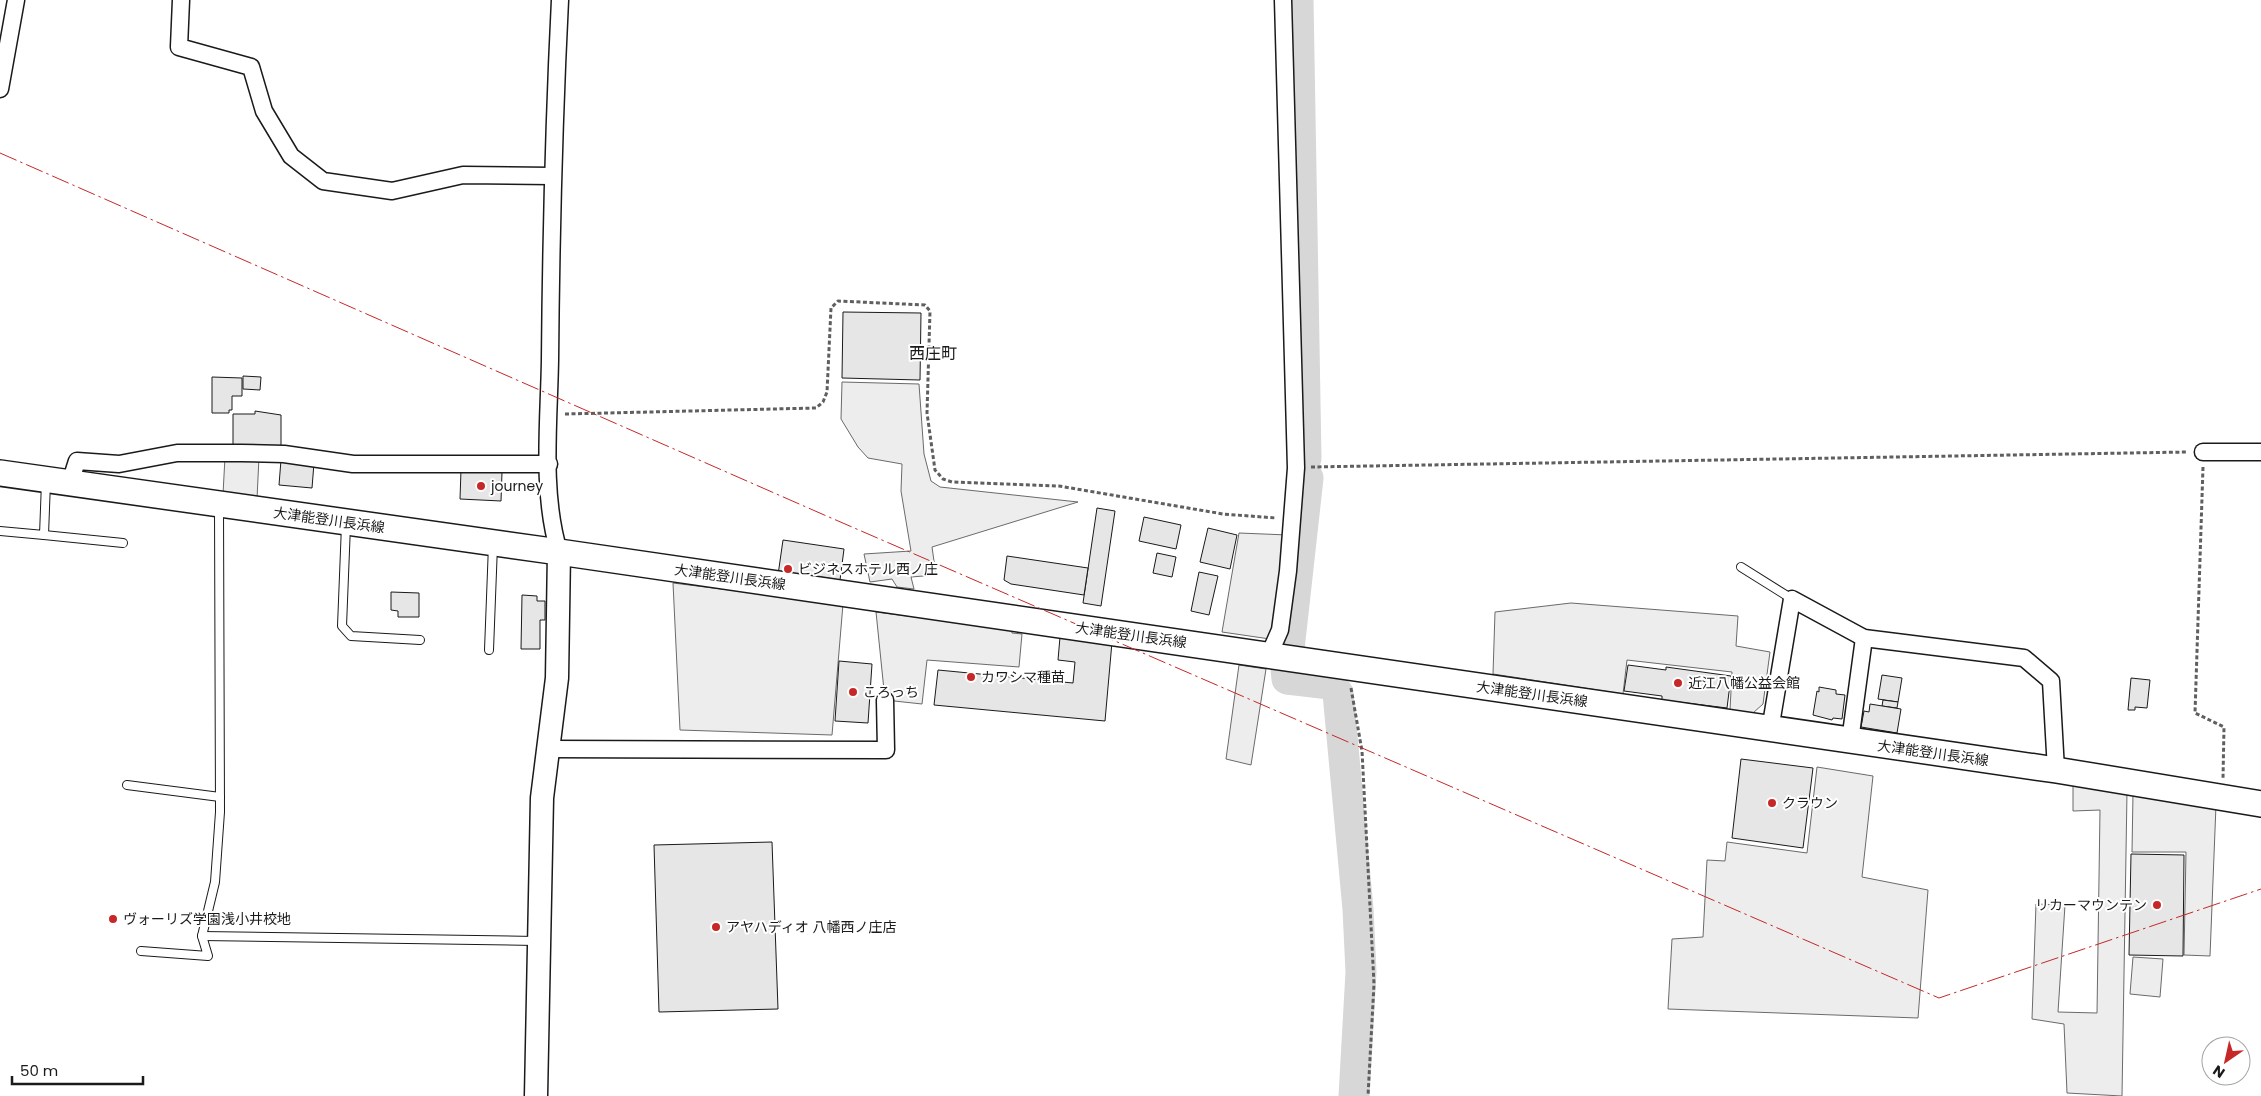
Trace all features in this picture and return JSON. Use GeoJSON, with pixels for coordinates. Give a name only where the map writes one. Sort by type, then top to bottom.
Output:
{"type":"FeatureCollection","features":[{"type":"Feature","properties":{"kind":"main road","name":"大津能登川長浜線"},"geometry":{"type":"LineString","coordinates":[[0,473],[560,552],[1770,730],[2056,770],[2261,804]]}},
{"type":"Feature","properties":{"kind":"street"},"geometry":{"type":"LineString","coordinates":[[0,89],[16,0]]}},
{"type":"Feature","properties":{"kind":"street"},"geometry":{"type":"LineString","coordinates":[[181,0],[179,47],[251,66],[264,111],[291,156],[323,180],[392,191],[463,174],[552,176]]}},
{"type":"Feature","properties":{"kind":"street"},"geometry":{"type":"LineString","coordinates":[[536,1096],[542,798],[556,678],[560,552],[552,527],[549,414],[552,176],[560,0]]}},
{"type":"Feature","properties":{"kind":"street"},"geometry":{"type":"LineString","coordinates":[[1269,655],[1280,630],[1288,571],[1296,468],[1283,0]]}},
{"type":"Feature","properties":{"kind":"street"},"geometry":{"type":"LineString","coordinates":[[2203,452],[2261,452]]}},
{"type":"Feature","properties":{"kind":"street"},"geometry":{"type":"LineString","coordinates":[[70,483],[77,460],[119,464],[178,453],[284,454],[353,464],[549,464]]}},
{"type":"Feature","properties":{"kind":"street"},"geometry":{"type":"LineString","coordinates":[[1770,730],[1792,599],[1864,638],[2024,658],[2051,681],[2056,770]]}},
{"type":"Feature","properties":{"kind":"street"},"geometry":{"type":"LineString","coordinates":[[1850,741],[1864,638]]}},
{"type":"Feature","properties":{"kind":"street"},"geometry":{"type":"LineString","coordinates":[[549,748],[886,750],[885,700]]}},
{"type":"Feature","properties":{"kind":"lane"},"geometry":{"type":"LineString","coordinates":[[44,535],[46,480]]}},
{"type":"Feature","properties":{"kind":"lane"},"geometry":{"type":"LineString","coordinates":[[141,951],[208,956],[202,936],[216,882],[220,797],[219,503]]}},
{"type":"Feature","properties":{"kind":"lane"},"geometry":{"type":"LineString","coordinates":[[346,522],[342,626],[351,636],[420,640]]}},
{"type":"Feature","properties":{"kind":"lane"},"geometry":{"type":"LineString","coordinates":[[0,531],[123,543]]}},
{"type":"Feature","properties":{"kind":"lane"},"geometry":{"type":"LineString","coordinates":[[489,650],[493,543]]}},
{"type":"Feature","properties":{"kind":"lane"},"geometry":{"type":"LineString","coordinates":[[1741,567],[1792,599]]}},
{"type":"Feature","properties":{"kind":"lane"},"geometry":{"type":"LineString","coordinates":[[127,785],[220,797]]}},
{"type":"Feature","properties":{"kind":"lane"},"geometry":{"type":"LineString","coordinates":[[202,936],[538,941]]}},
{"type":"Feature","properties":{"kind":"path"},"geometry":{"type":"LineString","coordinates":[[549,414],[816,408],[824,402],[827,392],[831,308],[838,301],[925,305],[930,311],[927,413],[935,470],[943,479],[952,482],[1059,486],[1223,514],[1292,520]]}},
{"type":"Feature","properties":{"kind":"path"},"geometry":{"type":"LineString","coordinates":[[1296,468],[2203,452],[2195,713],[2224,727],[2223,799]]}},
{"type":"Feature","properties":{"kind":"path"},"geometry":{"type":"LineString","coordinates":[[1348,667],[1362,751],[1374,984],[1368,1096]]}},
{"type":"Feature","properties":{"kind":"shaded area"},"geometry":{"type":"Polygon","coordinates":[[[842,382],[919,384],[924,454],[931,481],[940,487],[1078,502],[932,547],[936,575],[911,577],[914,589],[897,587],[892,579],[870,582],[864,554],[911,551],[901,491],[902,464],[868,458],[858,447],[841,419],[842,382]]]}},
{"type":"Feature","properties":{"kind":"shaded area"},"geometry":{"type":"Polygon","coordinates":[[[225,457],[259,457],[257,499],[223,494],[225,457]]]}},
{"type":"Feature","properties":{"kind":"shaded area"},"geometry":{"type":"Polygon","coordinates":[[[1239,533],[1288,535],[1279,610],[1270,639],[1222,632],[1239,533]]]}},
{"type":"Feature","properties":{"kind":"shaded area"},"geometry":{"type":"Polygon","coordinates":[[[673,583],[843,604],[832,735],[680,730],[673,583]]]}},
{"type":"Feature","properties":{"kind":"shaded area"},"geometry":{"type":"Polygon","coordinates":[[[1571,603],[1738,616],[1736,646],[1770,652],[1763,704],[1753,713],[1730,710],[1732,672],[1627,660],[1623,694],[1493,674],[1495,612],[1571,603]]]}},
{"type":"Feature","properties":{"kind":"shaded area"},"geometry":{"type":"Polygon","coordinates":[[[876,612],[1011,629],[1012,633],[1022,634],[1019,667],[927,660],[922,704],[885,700],[876,612]]]}},
{"type":"Feature","properties":{"kind":"shaded area"},"geometry":{"type":"Polygon","coordinates":[[[1239,665],[1266,669],[1251,765],[1226,759],[1239,665]]]}},
{"type":"Feature","properties":{"kind":"shaded area"},"geometry":{"type":"Polygon","coordinates":[[[1817,767],[1873,776],[1862,877],[1928,890],[1918,1018],[1668,1009],[1672,939],[1703,937],[1707,860],[1725,861],[1727,842],[1807,853],[1817,767]]]}},
{"type":"Feature","properties":{"kind":"shaded area"},"geometry":{"type":"Polygon","coordinates":[[[2073,784],[2127,792],[2122,1096],[2067,1093],[2064,1024],[2032,1019],[2036,904],[2065,905],[2058,1012],[2097,1013],[2100,810],[2073,811],[2073,784]]]}},
{"type":"Feature","properties":{"kind":"shaded area"},"geometry":{"type":"Polygon","coordinates":[[[2133,793],[2216,805],[2210,956],[2184,955],[2186,852],[2132,852],[2133,793]]]}},
{"type":"Feature","properties":{"kind":"shaded area"},"geometry":{"type":"Polygon","coordinates":[[[2133,957],[2163,959],[2160,997],[2130,994],[2133,957]]]}},
{"type":"Feature","properties":{"kind":"building"},"geometry":{"type":"Polygon","coordinates":[[[843,312],[921,313],[920,380],[842,378],[843,312]]]}},
{"type":"Feature","properties":{"kind":"building"},"geometry":{"type":"Polygon","coordinates":[[[243,376],[261,377],[260,390],[243,389],[243,376]]]}},
{"type":"Feature","properties":{"kind":"building"},"geometry":{"type":"Polygon","coordinates":[[[212,377],[242,378],[242,396],[232,396],[232,410],[229,410],[229,413],[212,413],[212,377]]]}},
{"type":"Feature","properties":{"kind":"building"},"geometry":{"type":"Polygon","coordinates":[[[255,411],[281,415],[281,447],[233,446],[233,414],[255,414],[255,411]]]}},
{"type":"Feature","properties":{"kind":"building"},"geometry":{"type":"Polygon","coordinates":[[[281,460],[314,463],[312,488],[279,485],[281,460]]]}},
{"type":"Feature","properties":{"kind":"building","name":"journey"},"geometry":{"type":"Polygon","coordinates":[[[461,470],[502,472],[501,501],[460,499],[461,470]]]}},
{"type":"Feature","properties":{"kind":"building"},"geometry":{"type":"Polygon","coordinates":[[[1097,508],[1115,511],[1101,606],[1083,603],[1097,508]]]}},
{"type":"Feature","properties":{"kind":"building"},"geometry":{"type":"Polygon","coordinates":[[[1144,517],[1181,525],[1176,549],[1139,541],[1144,517]]]}},
{"type":"Feature","properties":{"kind":"building"},"geometry":{"type":"Polygon","coordinates":[[[1208,528],[1237,535],[1230,569],[1200,562],[1208,528]]]}},
{"type":"Feature","properties":{"kind":"building"},"geometry":{"type":"Polygon","coordinates":[[[783,540],[844,549],[840,580],[801,574],[799,586],[777,582],[783,540]]]}},
{"type":"Feature","properties":{"kind":"building"},"geometry":{"type":"Polygon","coordinates":[[[1157,553],[1176,557],[1172,577],[1153,573],[1157,553]]]}},
{"type":"Feature","properties":{"kind":"building"},"geometry":{"type":"Polygon","coordinates":[[[1007,556],[1088,568],[1084,595],[1011,584],[1004,580],[1007,556]]]}},
{"type":"Feature","properties":{"kind":"building"},"geometry":{"type":"Polygon","coordinates":[[[1199,572],[1218,576],[1209,615],[1191,611],[1199,572]]]}},
{"type":"Feature","properties":{"kind":"building"},"geometry":{"type":"Polygon","coordinates":[[[391,592],[419,593],[419,617],[398,617],[398,611],[391,610],[391,592]]]}},
{"type":"Feature","properties":{"kind":"building"},"geometry":{"type":"Polygon","coordinates":[[[522,595],[537,596],[537,601],[545,601],[545,620],[540,620],[540,649],[521,649],[522,595]]]}},
{"type":"Feature","properties":{"kind":"building","name":"カワシマ種苗"},"geometry":{"type":"Polygon","coordinates":[[[1060,637],[1112,642],[1105,721],[934,705],[938,670],[1073,683],[1075,662],[1058,660],[1060,637]]]}},
{"type":"Feature","properties":{"kind":"building","name":"ころっち"},"geometry":{"type":"Polygon","coordinates":[[[839,661],[872,664],[868,723],[835,721],[839,661]]]}},
{"type":"Feature","properties":{"kind":"building","name":"近江八幡公益会館"},"geometry":{"type":"Polygon","coordinates":[[[1628,665],[1666,670],[1666,667],[1731,676],[1727,708],[1662,700],[1662,696],[1624,691],[1628,665]]]}},
{"type":"Feature","properties":{"kind":"building"},"geometry":{"type":"Polygon","coordinates":[[[1882,675],[1902,678],[1898,702],[1878,699],[1882,675]]]}},
{"type":"Feature","properties":{"kind":"building"},"geometry":{"type":"Polygon","coordinates":[[[2131,678],[2150,680],[2147,708],[2135,707],[2135,710],[2128,710],[2131,678]]]}},
{"type":"Feature","properties":{"kind":"building"},"geometry":{"type":"Polygon","coordinates":[[[1819,687],[1836,690],[1836,694],[1845,695],[1842,719],[1833,718],[1832,720],[1813,715],[1819,687]]]}},
{"type":"Feature","properties":{"kind":"building"},"geometry":{"type":"Polygon","coordinates":[[[1883,700],[1898,702],[1897,708],[1882,706],[1883,700]]]}},
{"type":"Feature","properties":{"kind":"building"},"geometry":{"type":"Polygon","coordinates":[[[1870,704],[1901,709],[1897,733],[1861,727],[1864,711],[1869,712],[1870,704]]]}},
{"type":"Feature","properties":{"kind":"building","name":"クラウン"},"geometry":{"type":"Polygon","coordinates":[[[1741,759],[1813,768],[1803,848],[1732,838],[1741,759]]]}},
{"type":"Feature","properties":{"kind":"building","name":"アヤハディオ 八幡西ノ庄店"},"geometry":{"type":"Polygon","coordinates":[[[772,842],[778,1009],[659,1012],[654,845],[772,842]]]}},
{"type":"Feature","properties":{"kind":"building","name":"リカーマウンテン"},"geometry":{"type":"Polygon","coordinates":[[[2131,854],[2184,855],[2183,956],[2129,955],[2131,854]]]}},
{"type":"Feature","properties":{"kind":"waterway"},"geometry":{"type":"LineString","coordinates":[[1298,0],[1306,458]]}},
{"type":"Feature","properties":{"kind":"waterway"},"geometry":{"type":"LineString","coordinates":[[1289,649],[1308,478]]}},
{"type":"Feature","properties":{"kind":"waterway"},"geometry":{"type":"LineString","coordinates":[[1286,669],[1287,679],[1330,684],[1338,693],[1358,909],[1361,972],[1354,1096]]}},
{"type":"Feature","properties":{"kind":"power"},"geometry":{"type":"LineString","coordinates":[[0,153],[822,514],[1939,998],[2261,889]]}},
{"type":"Feature","properties":{"kind":"place","name":"journey"},"geometry":{"type":"Point","coordinates":[481,486]}},
{"type":"Feature","properties":{"kind":"place","name":"ビジネスホテル西ノ庄"},"geometry":{"type":"Point","coordinates":[788,569]}},
{"type":"Feature","properties":{"kind":"place","name":"カワシマ種苗"},"geometry":{"type":"Point","coordinates":[971,677]}},
{"type":"Feature","properties":{"kind":"place","name":"近江八幡公益会館"},"geometry":{"type":"Point","coordinates":[1678,683]}},
{"type":"Feature","properties":{"kind":"place","name":"ころっち"},"geometry":{"type":"Point","coordinates":[853,692]}},
{"type":"Feature","properties":{"kind":"place","name":"クラウン"},"geometry":{"type":"Point","coordinates":[1772,803]}},
{"type":"Feature","properties":{"kind":"place","name":"リカーマウンテン"},"geometry":{"type":"Point","coordinates":[2157,905]}},
{"type":"Feature","properties":{"kind":"place","name":"ヴォーリズ学園浅小井校地"},"geometry":{"type":"Point","coordinates":[113,919]}},
{"type":"Feature","properties":{"kind":"place","name":"アヤハディオ 八幡西ノ庄店"},"geometry":{"type":"Point","coordinates":[716,927]}},
{"type":"Feature","properties":{"kind":"district","name":"西庄町"},"geometry":{"type":"Point","coordinates":[933,353]}}]}
